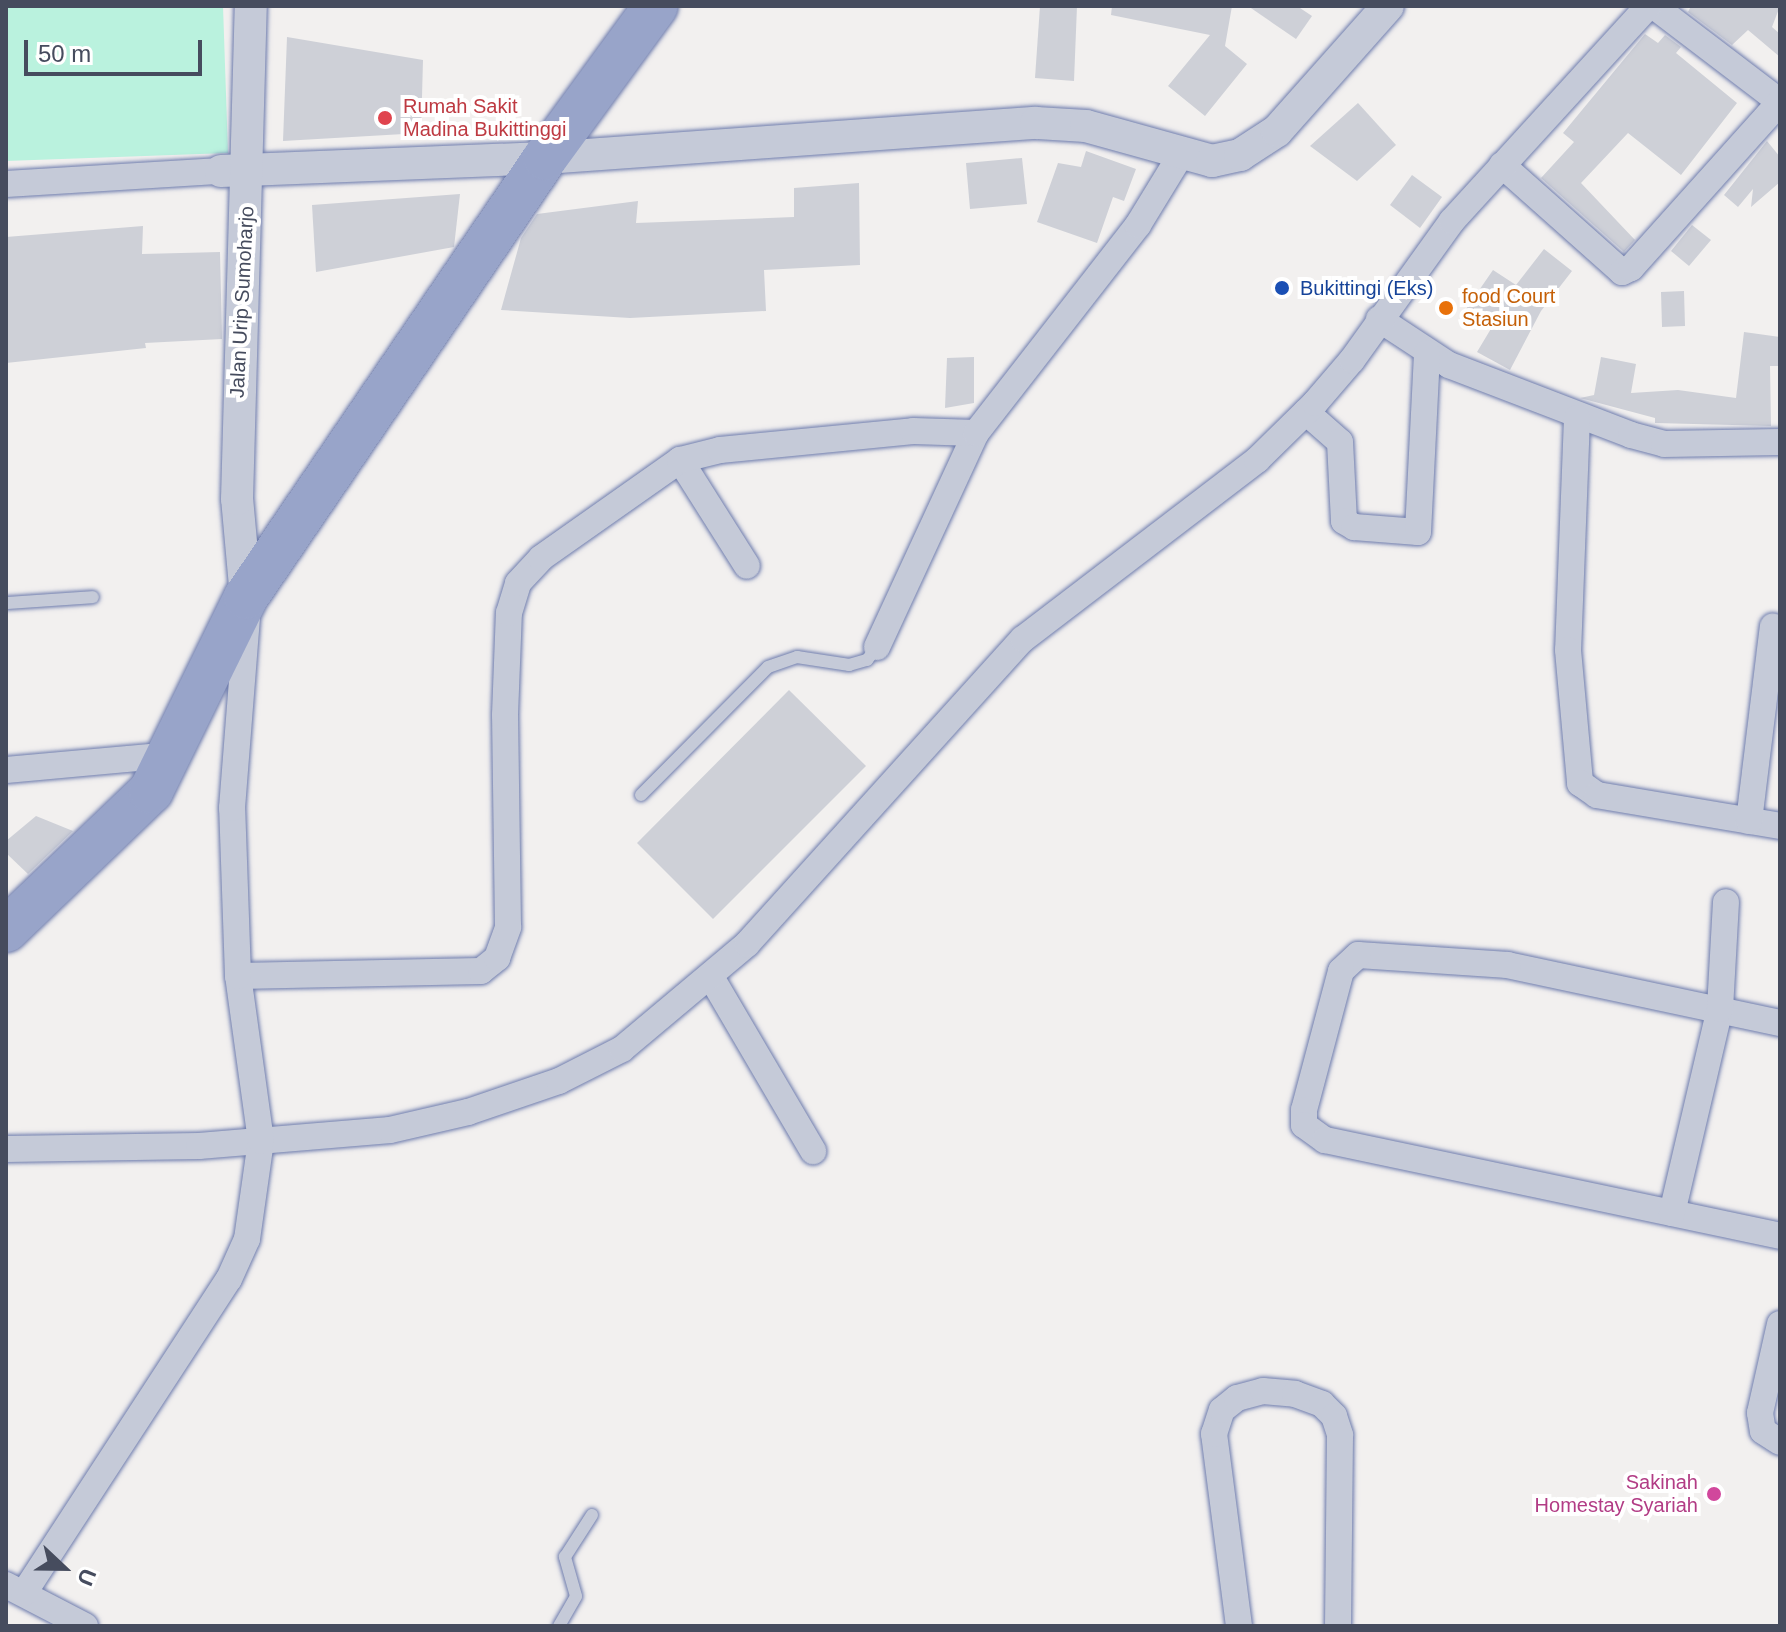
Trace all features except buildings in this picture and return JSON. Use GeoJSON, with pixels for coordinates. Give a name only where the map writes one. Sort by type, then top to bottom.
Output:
{"type":"FeatureCollection","features":[{"type":"Feature","properties":{"kind":"highway"},"geometry":{"type":"LineString","coordinates":[[6,930],[127,818],[172,755],[246,597],[545,158],[656,6]]}},
{"type":"Feature","properties":{"kind":"street","name":"Jalan Urip Sumoharjo"},"geometry":{"type":"LineString","coordinates":[[246,597],[237,499],[235,170],[251,6]]}},
{"type":"Feature","properties":{"kind":"street"},"geometry":{"type":"LineString","coordinates":[[6,184],[235,170],[545,158],[1036,123],[1086,126],[1212,161],[1240,155],[1277,131],[1388,6]]}},
{"type":"Feature","properties":{"kind":"street"},"geometry":{"type":"LineString","coordinates":[[6,1149],[261,1141],[390,1130],[559,1081],[622,1049],[747,944],[1023,639],[1257,460],[1306,412],[1352,360],[1379,319],[1502,165],[1651,6],[1780,102],[1631,268],[1622,272],[1613,270],[1502,165]]}},
{"type":"Feature","properties":{"kind":"street"},"geometry":{"type":"LineString","coordinates":[[877,647],[976,433],[1138,225],[1182,153]]}},
{"type":"Feature","properties":{"kind":"street"},"geometry":{"type":"LineString","coordinates":[[1379,319],[1427,353],[1577,418],[1664,444],[1780,442]]}},
{"type":"Feature","properties":{"kind":"street"},"geometry":{"type":"LineString","coordinates":[[1306,412],[1340,442],[1344,521],[1354,527],[1418,532],[1427,353]]}},
{"type":"Feature","properties":{"kind":"street"},"geometry":{"type":"LineString","coordinates":[[1577,418],[1568,650],[1580,783],[1597,795],[1780,826]]}},
{"type":"Feature","properties":{"kind":"street"},"geometry":{"type":"LineString","coordinates":[[238,976],[481,971],[497,958],[508,927],[505,715],[512,594],[541,558],[680,460],[720,450],[820,439],[913,431],[976,433]]}},
{"type":"Feature","properties":{"kind":"street"},"geometry":{"type":"LineString","coordinates":[[680,460],[747,566]]}},
{"type":"Feature","properties":{"kind":"street"},"geometry":{"type":"LineString","coordinates":[[85,1626],[15,1589],[239,1261],[261,1141],[238,976],[232,808],[246,597]]}},
{"type":"Feature","properties":{"kind":"street"},"geometry":{"type":"LineString","coordinates":[[1749,821],[1773,626]]}},
{"type":"Feature","properties":{"kind":"street"},"geometry":{"type":"LineString","coordinates":[[6,770],[172,755]]}},
{"type":"Feature","properties":{"kind":"street"},"geometry":{"type":"LineString","coordinates":[[1672,1213],[1720,1009],[1726,902]]}},
{"type":"Feature","properties":{"kind":"street"},"geometry":{"type":"LineString","coordinates":[[1780,1023],[1508,965],[1358,955],[1341,971],[1304,1110],[1304,1125],[1325,1140],[1780,1236]]}},
{"type":"Feature","properties":{"kind":"street"},"geometry":{"type":"LineString","coordinates":[[711,977],[813,1151]]}},
{"type":"Feature","properties":{"kind":"street"},"geometry":{"type":"LineString","coordinates":[[1780,1324],[1760,1413],[1763,1431],[1780,1442]]}},
{"type":"Feature","properties":{"kind":"street"},"geometry":{"type":"LineString","coordinates":[[1239,1626],[1214,1434],[1222,1410],[1237,1398],[1263,1391],[1295,1394],[1322,1404],[1334,1416],[1340,1435],[1338,1626]]}},
{"type":"Feature","properties":{"kind":"lane"},"geometry":{"type":"LineString","coordinates":[[6,603],[93,597]]}},
{"type":"Feature","properties":{"kind":"lane"},"geometry":{"type":"LineString","coordinates":[[641,795],[768,667],[797,657],[849,665],[867,660],[877,647]]}},
{"type":"Feature","properties":{"kind":"lane"},"geometry":{"type":"LineString","coordinates":[[559,1626],[576,1596],[565,1557],[592,1515]]}},
{"type":"Feature","properties":{"kind":"green space"},"geometry":{"type":"Polygon","coordinates":[[[6,6],[223,6],[228,153],[6,161],[6,6]]]}},
{"type":"Feature","properties":{"kind":"place","name":"Rumah Sakit Madina Bukittinggi"},"geometry":{"type":"Point","coordinates":[385,118]}},
{"type":"Feature","properties":{"kind":"place","name":"Bukittingi (Eks)"},"geometry":{"type":"Point","coordinates":[1282,288]}},
{"type":"Feature","properties":{"kind":"place","name":"food Court Stasiun"},"geometry":{"type":"Point","coordinates":[1446,308]}},
{"type":"Feature","properties":{"kind":"place","name":"Sakinah Homestay Syariah"},"geometry":{"type":"Point","coordinates":[1714,1494]}}]}
